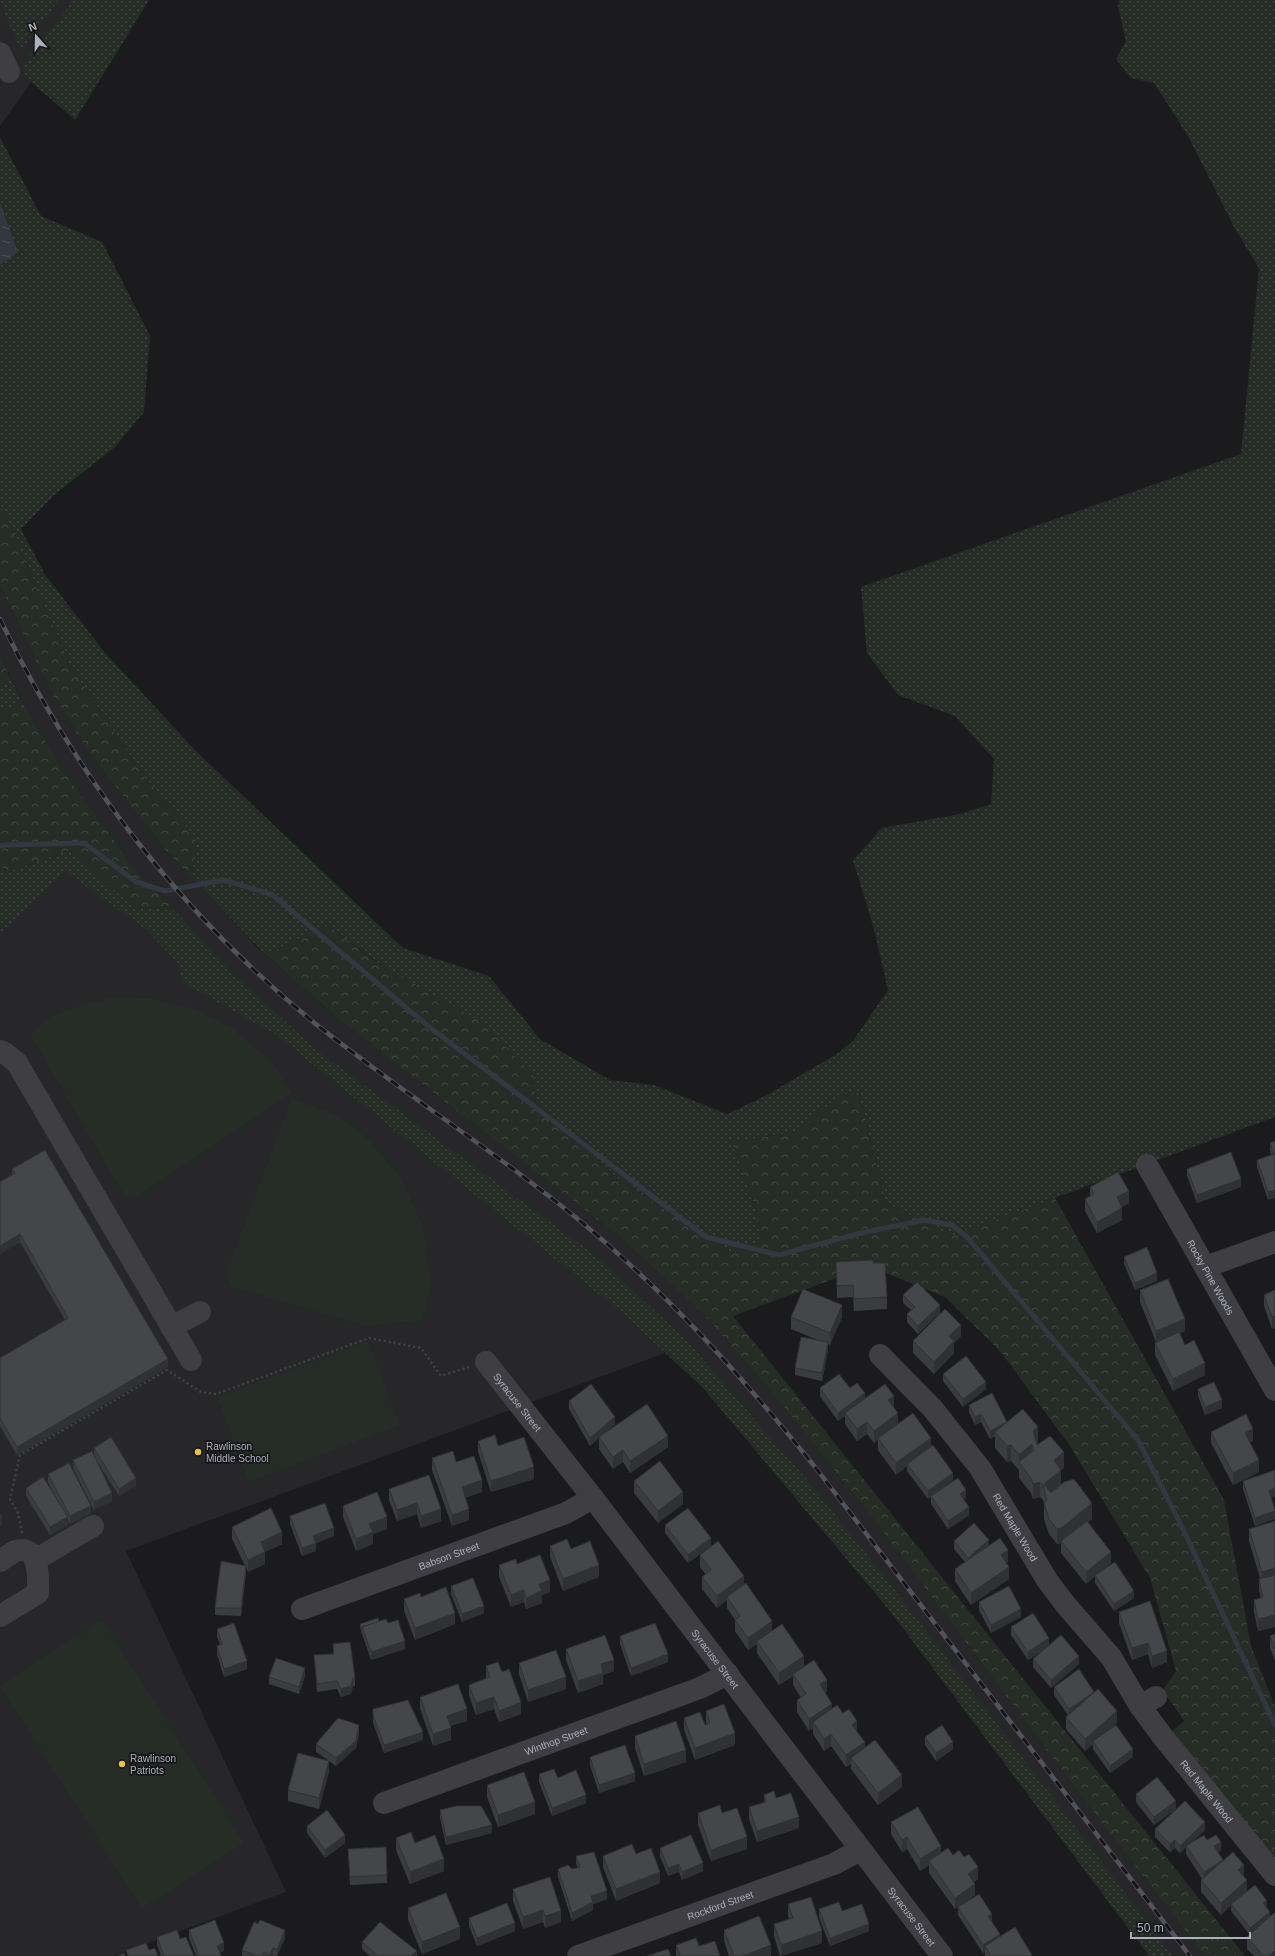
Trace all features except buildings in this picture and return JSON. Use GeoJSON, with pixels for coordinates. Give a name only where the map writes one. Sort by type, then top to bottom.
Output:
{"type":"FeatureCollection","features":[{"type":"Feature","properties":{"kind":"street"},"geometry":{"type":"LineString","coordinates":[[0,1051],[5,1053],[17,1063],[191,1360]]}},
{"type":"Feature","properties":{"kind":"street","name":"Rocky Pine Woods"},"geometry":{"type":"LineString","coordinates":[[1147,1165],[1275,1390]]}},
{"type":"Feature","properties":{"kind":"street"},"geometry":{"type":"LineString","coordinates":[[1205,1267],[1275,1242]]}},
{"type":"Feature","properties":{"kind":"street"},"geometry":{"type":"LineString","coordinates":[[171,1327],[200,1312]]}},
{"type":"Feature","properties":{"kind":"street","name":"Red Maple Wood"},"geometry":{"type":"LineString","coordinates":[[880,1355],[933,1409],[980,1468],[1047,1580],[1065,1604],[1108,1652],[1148,1702],[1163,1737],[1275,1875]]}},
{"type":"Feature","properties":{"kind":"street","name":"Syracuse Street"},"geometry":{"type":"LineString","coordinates":[[486,1362],[593,1498],[942,1956]]}},
{"type":"Feature","properties":{"kind":"street","name":"Babson Street"},"geometry":{"type":"LineString","coordinates":[[302,1609],[566,1513],[593,1498]]}},
{"type":"Feature","properties":{"kind":"street"},"geometry":{"type":"LineString","coordinates":[[30,1556],[93,1526]]}},
{"type":"Feature","properties":{"kind":"street"},"geometry":{"type":"LineString","coordinates":[[0,1561],[17,1551],[30,1556],[39,1567],[38,1593],[0,1616]]}},
{"type":"Feature","properties":{"kind":"street","name":"Winthop Street"},"geometry":{"type":"LineString","coordinates":[[384,1803],[700,1688],[728,1674]]}},
{"type":"Feature","properties":{"kind":"street","name":"Rockford Street"},"geometry":{"type":"LineString","coordinates":[[578,1956],[834,1864],[860,1850]]}},
{"type":"Feature","properties":{"kind":"path"},"geometry":{"type":"LineString","coordinates":[[30,1556],[18,1513],[10,1499],[20,1455],[167,1370],[201,1392],[216,1394],[369,1338],[421,1348],[441,1376],[486,1362]]}},
{"type":"Feature","properties":{"kind":"shaded area"},"geometry":{"type":"Polygon","coordinates":[[[0,0],[90,0],[0,126],[0,0]]]}},
{"type":"Feature","properties":{"kind":"shaded area"},"geometry":{"type":"Polygon","coordinates":[[[0,585],[49,688],[91,756],[164,848],[258,948],[342,1022],[621,1238],[707,1318],[781,1403],[874,1520],[1095,1814],[1205,1956],[1173,1956],[809,1482],[691,1345],[598,1257],[313,1047],[233,973],[135,869],[64,772],[22,702],[0,654],[0,585]]]}},
{"type":"Feature","properties":{"kind":"shaded area","name":"Rawlinson Middle School"},"geometry":{"type":"Polygon","coordinates":[[[70,850],[273,1033],[622,1313],[665,1353],[126,1551],[286,1892],[113,1956],[0,1956],[0,923],[70,850]]]}},
{"type":"Feature","properties":{"kind":"green space"},"geometry":{"type":"Polygon","coordinates":[[[0,0],[59,0],[20,51],[0,0]]]}},
{"type":"Feature","properties":{"kind":"green space"},"geometry":{"type":"Polygon","coordinates":[[[74,0],[149,0],[75,120],[23,75],[23,64],[74,0]]]}},
{"type":"Feature","properties":{"kind":"green space"},"geometry":{"type":"Polygon","coordinates":[[[1119,0],[1275,0],[1275,1117],[951,1236],[886,1203],[859,1093],[840,1095],[795,1132],[732,1142],[751,1193],[763,1241],[729,1252],[620,1180],[536,1102],[533,1075],[328,926],[265,954],[191,877],[196,838],[140,771],[71,667],[0,503],[0,137],[41,216],[102,242],[150,336],[144,412],[115,447],[53,496],[21,529],[44,573],[105,653],[196,751],[403,948],[489,976],[540,1039],[610,1080],[654,1085],[727,1114],[763,1097],[837,1054],[853,1041],[888,990],[874,929],[853,860],[882,828],[960,814],[991,804],[994,759],[955,716],[898,695],[867,653],[861,587],[1241,454],[1259,268],[1235,229],[1188,136],[1154,83],[1131,78],[1116,59],[1126,41],[1118,7],[1119,0]]]}},
{"type":"Feature","properties":{"kind":"green space"},"geometry":{"type":"Polygon","coordinates":[[[0,503],[71,667],[140,771],[196,838],[191,877],[164,848],[91,756],[49,688],[0,585],[0,503]]]}},
{"type":"Feature","properties":{"kind":"green space"},"geometry":{"type":"Polygon","coordinates":[[[0,654],[9,675],[0,685],[0,654]]]}},
{"type":"Feature","properties":{"kind":"green space"},"geometry":{"type":"Polygon","coordinates":[[[9,675],[22,702],[0,712],[0,685],[9,675]]]}},
{"type":"Feature","properties":{"kind":"green space"},"geometry":{"type":"Polygon","coordinates":[[[22,702],[64,772],[135,869],[174,910],[133,907],[70,850],[7,872],[0,866],[0,712],[22,702]]]}},
{"type":"Feature","properties":{"kind":"green space"},"geometry":{"type":"Polygon","coordinates":[[[70,850],[133,907],[174,910],[233,973],[313,1047],[598,1257],[691,1345],[809,1482],[901,1598],[1173,1956],[1149,1956],[890,1611],[703,1388],[622,1313],[273,1033],[184,983],[177,962],[147,930],[65,871],[0,933],[0,866],[7,872],[70,850]]]}},
{"type":"Feature","properties":{"kind":"green space"},"geometry":{"type":"Polygon","coordinates":[[[328,926],[375,961],[483,1023],[533,1075],[536,1102],[620,1180],[729,1252],[763,1241],[751,1193],[731,1142],[795,1132],[840,1095],[859,1093],[886,1203],[951,1236],[1055,1198],[1224,1500],[1251,1646],[1275,1706],[1275,1863],[1170,1733],[1184,1721],[1163,1690],[1176,1671],[1150,1578],[1070,1446],[1001,1352],[945,1297],[869,1266],[733,1316],[1245,1956],[1205,1956],[1095,1814],[874,1520],[781,1403],[707,1318],[621,1238],[342,1022],[265,954],[328,926]]]}},
{"type":"Feature","properties":{"kind":"green space"},"geometry":{"type":"Polygon","coordinates":[[[116,997],[155,999],[192,1008],[232,1028],[272,1062],[291,1093],[134,1198],[124,1195],[30,1034],[51,1016],[85,1004],[116,997]]]}},
{"type":"Feature","properties":{"kind":"green space"},"geometry":{"type":"Polygon","coordinates":[[[292,1098],[340,1117],[367,1138],[400,1177],[423,1226],[431,1286],[422,1320],[366,1326],[232,1287],[226,1274],[292,1098]]]}},
{"type":"Feature","properties":{"kind":"green space"},"geometry":{"type":"Polygon","coordinates":[[[368,1341],[400,1425],[249,1482],[217,1397],[368,1341]]]}},
{"type":"Feature","properties":{"kind":"green space","name":"Rawlinson Patriots"},"geometry":{"type":"Polygon","coordinates":[[[102,1620],[244,1843],[142,1908],[0,1686],[102,1620]]]}},
{"type":"Feature","properties":{"kind":"water"},"geometry":{"type":"Polygon","coordinates":[[[0,203],[18,252],[0,265],[0,203]]]}},
{"type":"Feature","properties":{"kind":"waterway"},"geometry":{"type":"LineString","coordinates":[[0,846],[84,843],[136,882],[165,891],[224,880],[273,895],[428,1026],[706,1237],[779,1255],[861,1233],[924,1220],[952,1225],[967,1237],[1138,1440],[1183,1529],[1275,1725]]}},
{"type":"Feature","properties":{"kind":"railway"},"geometry":{"type":"LineString","coordinates":[[0,619],[30,677],[62,733],[98,788],[136,840],[177,890],[221,938],[268,983],[317,1025],[519,1174],[585,1225],[677,1310],[734,1371],[815,1467],[1190,1956]]}},
{"type":"Feature","properties":{"kind":"place","name":"Rawlinson Middle School"},"geometry":{"type":"Point","coordinates":[198,1452]}},
{"type":"Feature","properties":{"kind":"place","name":"Rawlinson Patriots"},"geometry":{"type":"Point","coordinates":[122,1764]}}]}
